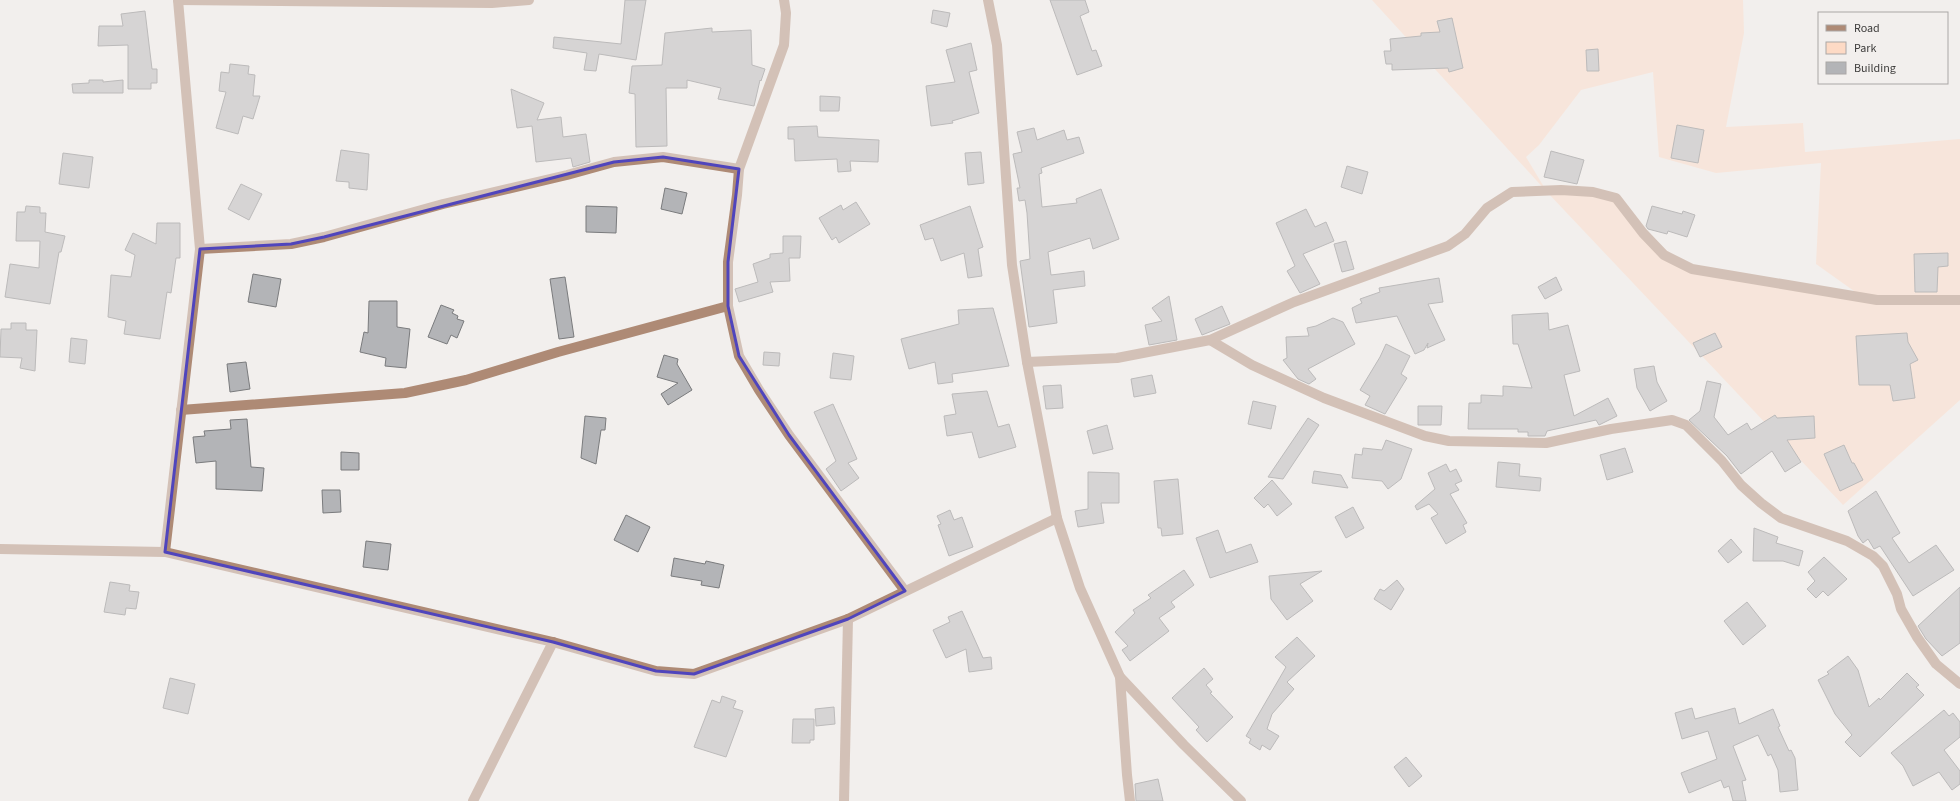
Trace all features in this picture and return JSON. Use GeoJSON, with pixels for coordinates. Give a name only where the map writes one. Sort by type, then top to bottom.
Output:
{"type":"FeatureCollection","features":[{"type":"Feature","properties":{"kind":"street"},"geometry":{"type":"LineString","coordinates":[[165,552],[200,249],[178,0],[492,3],[528,0]]}},
{"type":"Feature","properties":{"kind":"street"},"geometry":{"type":"LineString","coordinates":[[784,0],[786,13],[784,45],[739,169],[738,195],[728,262],[728,306],[739,356],[759,390],[789,435],[905,591]]}},
{"type":"Feature","properties":{"kind":"street"},"geometry":{"type":"LineString","coordinates":[[988,0],[997,45],[1012,265],[1026,362],[1057,518],[1080,588],[1120,677],[1184,745],[1241,801]]}},
{"type":"Feature","properties":{"kind":"street"},"geometry":{"type":"LineString","coordinates":[[200,249],[291,244],[324,237],[443,204],[567,175],[614,162],[663,157],[739,169]]}},
{"type":"Feature","properties":{"kind":"street"},"geometry":{"type":"LineString","coordinates":[[1026,362],[1117,358],[1210,340],[1294,302],[1448,246],[1465,234],[1487,208],[1512,192],[1561,190],[1593,192],[1616,198],[1643,234],[1664,255],[1692,269],[1877,300],[1960,300]]}},
{"type":"Feature","properties":{"kind":"street"},"geometry":{"type":"LineString","coordinates":[[181,410],[404,393],[466,380],[558,352],[728,306]]}},
{"type":"Feature","properties":{"kind":"street"},"geometry":{"type":"LineString","coordinates":[[1210,340],[1252,365],[1324,398],[1419,434],[1449,441],[1546,443],[1611,429],[1672,420],[1686,425],[1722,461],[1741,485],[1781,518],[1847,541],[1873,556],[1883,566],[1897,594],[1901,609],[1917,637],[1936,664],[1960,684]]}},
{"type":"Feature","properties":{"kind":"street"},"geometry":{"type":"LineString","coordinates":[[0,549],[165,552],[552,642],[656,671],[694,674],[848,619],[1057,518]]}},
{"type":"Feature","properties":{"kind":"street"},"geometry":{"type":"LineString","coordinates":[[844,801],[848,619]]}},
{"type":"Feature","properties":{"kind":"street"},"geometry":{"type":"LineString","coordinates":[[473,801],[552,642]]}},
{"type":"Feature","properties":{"kind":"street"},"geometry":{"type":"LineString","coordinates":[[1120,677],[1130,801]]}},
{"type":"Feature","properties":{"kind":"highlighted area"},"geometry":{"type":"Polygon","coordinates":[[[663,157],[739,169],[728,262],[728,306],[739,356],[789,435],[905,591],[848,619],[694,674],[656,671],[553,642],[165,552],[200,249],[291,244],[324,237],[614,162],[663,157]]]}},
{"type":"Feature","properties":{"kind":"green space"},"geometry":{"type":"Polygon","coordinates":[[[1372,0],[1743,0],[1744,33],[1726,127],[1803,123],[1805,152],[1960,139],[1960,400],[1843,505],[1547,192],[1372,0]],[[1653,72],[1581,90],[1539,145],[1526,157],[1547,192],[1616,198],[1643,233],[1692,269],[1861,296],[1816,264],[1821,163],[1716,173],[1659,157],[1653,72]]]}},
{"type":"Feature","properties":{"kind":"building"},"geometry":{"type":"Polygon","coordinates":[[[625,0],[646,0],[636,60],[599,54],[596,71],[584,70],[587,53],[553,48],[554,37],[621,44],[625,0]]]}},
{"type":"Feature","properties":{"kind":"building"},"geometry":{"type":"Polygon","coordinates":[[[1050,0],[1085,0],[1089,12],[1080,16],[1092,51],[1096,50],[1102,66],[1077,75],[1050,0]]]}},
{"type":"Feature","properties":{"kind":"building"},"geometry":{"type":"Polygon","coordinates":[[[933,10],[950,13],[947,27],[931,23],[933,10]]]}},
{"type":"Feature","properties":{"kind":"building"},"geometry":{"type":"Polygon","coordinates":[[[145,11],[152,69],[157,69],[157,83],[151,83],[151,89],[128,89],[128,45],[98,46],[99,26],[123,26],[121,14],[145,11]]]}},
{"type":"Feature","properties":{"kind":"building"},"geometry":{"type":"Polygon","coordinates":[[[1452,18],[1463,68],[1449,72],[1448,68],[1392,70],[1392,64],[1386,64],[1384,51],[1391,51],[1390,39],[1421,36],[1421,33],[1440,32],[1437,21],[1452,18]]]}},
{"type":"Feature","properties":{"kind":"building"},"geometry":{"type":"Polygon","coordinates":[[[712,28],[712,32],[751,30],[752,65],[765,69],[761,81],[760,80],[754,106],[718,99],[721,88],[687,80],[687,88],[666,88],[667,146],[636,147],[635,94],[629,93],[632,66],[662,65],[665,33],[712,28]]]}},
{"type":"Feature","properties":{"kind":"building"},"geometry":{"type":"Polygon","coordinates":[[[971,43],[977,70],[969,72],[979,113],[952,121],[953,123],[931,126],[926,86],[955,82],[946,50],[971,43]]]}},
{"type":"Feature","properties":{"kind":"building"},"geometry":{"type":"Polygon","coordinates":[[[1598,49],[1599,71],[1587,71],[1586,50],[1598,49]]]}},
{"type":"Feature","properties":{"kind":"building"},"geometry":{"type":"Polygon","coordinates":[[[230,64],[249,66],[248,74],[255,75],[253,96],[260,96],[253,119],[243,116],[238,134],[216,128],[226,92],[219,91],[221,72],[229,73],[230,64]]]}},
{"type":"Feature","properties":{"kind":"building"},"geometry":{"type":"Polygon","coordinates":[[[89,80],[103,80],[103,82],[123,80],[123,93],[73,93],[72,84],[89,83],[89,80]]]}},
{"type":"Feature","properties":{"kind":"building"},"geometry":{"type":"Polygon","coordinates":[[[511,89],[544,103],[537,120],[561,117],[563,137],[586,134],[590,162],[573,167],[571,158],[536,162],[532,126],[517,128],[511,89]]]}},
{"type":"Feature","properties":{"kind":"building"},"geometry":{"type":"Polygon","coordinates":[[[820,96],[840,97],[839,111],[820,111],[820,96]]]}},
{"type":"Feature","properties":{"kind":"building"},"geometry":{"type":"Polygon","coordinates":[[[1677,125],[1704,130],[1698,163],[1671,158],[1677,125]]]}},
{"type":"Feature","properties":{"kind":"building"},"geometry":{"type":"Polygon","coordinates":[[[817,126],[818,137],[879,140],[878,162],[850,161],[851,171],[838,172],[837,159],[795,161],[794,139],[788,139],[788,127],[817,126]]]}},
{"type":"Feature","properties":{"kind":"building"},"geometry":{"type":"Polygon","coordinates":[[[1034,128],[1037,140],[1064,130],[1067,140],[1079,137],[1084,153],[1041,168],[1042,173],[1039,174],[1042,207],[1077,203],[1076,199],[1101,189],[1119,239],[1093,249],[1090,238],[1048,252],[1051,275],[1084,271],[1085,286],[1053,290],[1057,323],[1029,327],[1020,261],[1030,259],[1027,213],[1025,200],[1019,201],[1017,188],[1020,188],[1013,154],[1022,152],[1017,132],[1034,128]]]}},
{"type":"Feature","properties":{"kind":"building"},"geometry":{"type":"Polygon","coordinates":[[[341,150],[369,154],[367,190],[349,188],[349,182],[336,181],[341,150]]]}},
{"type":"Feature","properties":{"kind":"building"},"geometry":{"type":"Polygon","coordinates":[[[1551,151],[1584,160],[1577,184],[1544,177],[1551,151]]]}},
{"type":"Feature","properties":{"kind":"building"},"geometry":{"type":"Polygon","coordinates":[[[981,152],[984,183],[968,185],[965,153],[981,152]]]}},
{"type":"Feature","properties":{"kind":"building"},"geometry":{"type":"Polygon","coordinates":[[[63,153],[93,157],[89,188],[59,184],[63,153]]]}},
{"type":"Feature","properties":{"kind":"building"},"geometry":{"type":"Polygon","coordinates":[[[1347,166],[1368,172],[1362,194],[1341,187],[1347,166]]]}},
{"type":"Feature","properties":{"kind":"building"},"geometry":{"type":"Polygon","coordinates":[[[241,184],[262,194],[249,220],[228,209],[241,184]]]}},
{"type":"Feature","properties":{"kind":"building"},"geometry":{"type":"Polygon","coordinates":[[[665,188],[687,193],[682,214],[661,209],[665,188]]]}},
{"type":"Feature","properties":{"kind":"building"},"geometry":{"type":"Polygon","coordinates":[[[856,202],[870,224],[839,243],[836,237],[832,240],[819,218],[841,205],[843,210],[856,202]]]}},
{"type":"Feature","properties":{"kind":"building"},"geometry":{"type":"Polygon","coordinates":[[[26,206],[40,207],[40,213],[46,213],[45,232],[65,236],[61,252],[59,252],[50,304],[5,297],[10,264],[39,268],[40,241],[16,241],[17,212],[25,212],[26,206]]]}},
{"type":"Feature","properties":{"kind":"building"},"geometry":{"type":"Polygon","coordinates":[[[586,206],[617,207],[616,233],[586,232],[586,206]]]}},
{"type":"Feature","properties":{"kind":"building"},"geometry":{"type":"Polygon","coordinates":[[[970,206],[983,247],[978,249],[982,276],[968,278],[964,253],[941,261],[933,238],[925,240],[920,225],[970,206]]]}},
{"type":"Feature","properties":{"kind":"building"},"geometry":{"type":"Polygon","coordinates":[[[1652,206],[1682,214],[1683,211],[1695,215],[1687,237],[1668,231],[1667,234],[1648,229],[1646,226],[1652,206]]]}},
{"type":"Feature","properties":{"kind":"building"},"geometry":{"type":"Polygon","coordinates":[[[1306,209],[1315,227],[1326,222],[1334,241],[1303,254],[1320,284],[1300,293],[1287,271],[1295,266],[1276,223],[1306,209]]]}},
{"type":"Feature","properties":{"kind":"building"},"geometry":{"type":"Polygon","coordinates":[[[157,223],[180,223],[180,258],[176,258],[171,293],[167,292],[160,339],[124,334],[126,321],[108,317],[111,275],[131,277],[135,255],[125,250],[133,233],[156,244],[157,223]]]}},
{"type":"Feature","properties":{"kind":"building"},"geometry":{"type":"Polygon","coordinates":[[[783,236],[801,236],[800,258],[789,258],[790,281],[770,282],[773,292],[739,302],[735,289],[758,282],[753,264],[770,258],[770,254],[783,253],[783,236]]]}},
{"type":"Feature","properties":{"kind":"building"},"geometry":{"type":"Polygon","coordinates":[[[1346,241],[1354,269],[1342,272],[1334,244],[1346,241]]]}},
{"type":"Feature","properties":{"kind":"building"},"geometry":{"type":"Polygon","coordinates":[[[1948,253],[1948,266],[1938,267],[1937,292],[1915,292],[1914,254],[1948,253]]]}},
{"type":"Feature","properties":{"kind":"building"},"geometry":{"type":"Polygon","coordinates":[[[253,274],[281,279],[276,307],[248,302],[253,274]]]}},
{"type":"Feature","properties":{"kind":"building"},"geometry":{"type":"Polygon","coordinates":[[[565,277],[574,337],[559,339],[550,279],[565,277]]]}},
{"type":"Feature","properties":{"kind":"building"},"geometry":{"type":"Polygon","coordinates":[[[1556,277],[1562,290],[1545,299],[1538,287],[1556,277]]]}},
{"type":"Feature","properties":{"kind":"building"},"geometry":{"type":"Polygon","coordinates":[[[1439,278],[1443,302],[1428,304],[1445,340],[1427,348],[1428,343],[1424,350],[1415,354],[1397,316],[1356,323],[1352,308],[1362,303],[1360,299],[1380,292],[1379,288],[1439,278]]]}},
{"type":"Feature","properties":{"kind":"building"},"geometry":{"type":"Polygon","coordinates":[[[1169,296],[1177,340],[1149,345],[1145,325],[1162,321],[1152,308],[1169,296]]]}},
{"type":"Feature","properties":{"kind":"building"},"geometry":{"type":"Polygon","coordinates":[[[369,301],[397,301],[397,327],[410,329],[406,368],[385,366],[386,358],[360,352],[364,332],[368,333],[369,301]]]}},
{"type":"Feature","properties":{"kind":"building"},"geometry":{"type":"Polygon","coordinates":[[[441,305],[454,310],[452,313],[458,316],[457,319],[464,321],[457,338],[451,335],[447,344],[428,337],[441,305]]]}},
{"type":"Feature","properties":{"kind":"building"},"geometry":{"type":"Polygon","coordinates":[[[1222,306],[1230,324],[1202,335],[1195,319],[1222,306]]]}},
{"type":"Feature","properties":{"kind":"building"},"geometry":{"type":"Polygon","coordinates":[[[993,308],[1009,366],[952,374],[953,382],[938,384],[935,362],[909,369],[901,339],[959,324],[958,310],[993,308]]]}},
{"type":"Feature","properties":{"kind":"building"},"geometry":{"type":"Polygon","coordinates":[[[1548,313],[1549,330],[1568,325],[1580,371],[1564,375],[1574,416],[1608,398],[1617,416],[1599,425],[1596,420],[1547,431],[1545,436],[1528,436],[1528,432],[1518,432],[1518,429],[1468,429],[1469,403],[1481,403],[1481,395],[1503,396],[1503,386],[1532,388],[1518,344],[1513,344],[1512,315],[1548,313]]]}},
{"type":"Feature","properties":{"kind":"building"},"geometry":{"type":"Polygon","coordinates":[[[1333,318],[1343,322],[1355,344],[1308,369],[1316,379],[1309,384],[1298,379],[1283,360],[1287,358],[1286,337],[1309,336],[1307,328],[1316,326],[1333,318]]]}},
{"type":"Feature","properties":{"kind":"building"},"geometry":{"type":"Polygon","coordinates":[[[11,323],[26,323],[26,330],[37,330],[35,371],[20,368],[22,358],[0,357],[1,329],[11,329],[11,323]]]}},
{"type":"Feature","properties":{"kind":"building"},"geometry":{"type":"Polygon","coordinates":[[[1715,333],[1722,347],[1700,357],[1693,343],[1715,333]]]}},
{"type":"Feature","properties":{"kind":"building"},"geometry":{"type":"Polygon","coordinates":[[[1907,333],[1908,342],[1918,360],[1910,364],[1915,398],[1893,401],[1890,385],[1859,385],[1856,336],[1907,333]]]}},
{"type":"Feature","properties":{"kind":"building"},"geometry":{"type":"Polygon","coordinates":[[[71,338],[87,340],[85,364],[69,362],[71,338]]]}},
{"type":"Feature","properties":{"kind":"building"},"geometry":{"type":"Polygon","coordinates":[[[1386,344],[1410,356],[1401,374],[1407,378],[1385,414],[1365,405],[1370,396],[1360,390],[1386,344]]]}},
{"type":"Feature","properties":{"kind":"building"},"geometry":{"type":"Polygon","coordinates":[[[764,352],[780,353],[779,366],[763,365],[764,352]]]}},
{"type":"Feature","properties":{"kind":"building"},"geometry":{"type":"Polygon","coordinates":[[[833,353],[854,356],[851,380],[830,378],[833,353]]]}},
{"type":"Feature","properties":{"kind":"building"},"geometry":{"type":"Polygon","coordinates":[[[664,355],[678,359],[677,364],[692,390],[668,405],[661,394],[678,383],[657,377],[664,355]]]}},
{"type":"Feature","properties":{"kind":"building"},"geometry":{"type":"Polygon","coordinates":[[[246,362],[250,389],[230,392],[227,364],[246,362]]]}},
{"type":"Feature","properties":{"kind":"building"},"geometry":{"type":"Polygon","coordinates":[[[1654,366],[1657,382],[1667,401],[1650,411],[1637,388],[1634,369],[1654,366]]]}},
{"type":"Feature","properties":{"kind":"building"},"geometry":{"type":"Polygon","coordinates":[[[1152,375],[1156,393],[1134,397],[1131,379],[1152,375]]]}},
{"type":"Feature","properties":{"kind":"building"},"geometry":{"type":"Polygon","coordinates":[[[1707,381],[1721,384],[1714,417],[1728,435],[1747,423],[1751,430],[1775,415],[1777,418],[1814,416],[1815,438],[1787,440],[1801,462],[1785,472],[1772,451],[1741,474],[1727,456],[1689,420],[1700,411],[1707,381]]]}},
{"type":"Feature","properties":{"kind":"building"},"geometry":{"type":"Polygon","coordinates":[[[1061,385],[1063,408],[1046,409],[1043,386],[1061,385]]]}},
{"type":"Feature","properties":{"kind":"building"},"geometry":{"type":"Polygon","coordinates":[[[987,391],[998,427],[1009,424],[1016,447],[979,458],[972,432],[947,436],[944,416],[956,414],[952,394],[987,391]]]}},
{"type":"Feature","properties":{"kind":"building"},"geometry":{"type":"Polygon","coordinates":[[[1253,401],[1276,406],[1271,429],[1248,424],[1253,401]]]}},
{"type":"Feature","properties":{"kind":"building"},"geometry":{"type":"Polygon","coordinates":[[[833,404],[857,459],[848,463],[859,478],[841,491],[826,469],[836,461],[814,412],[833,404]]]}},
{"type":"Feature","properties":{"kind":"building"},"geometry":{"type":"Polygon","coordinates":[[[1418,406],[1442,406],[1441,425],[1418,425],[1418,406]]]}},
{"type":"Feature","properties":{"kind":"building"},"geometry":{"type":"Polygon","coordinates":[[[585,416],[606,418],[605,430],[601,430],[596,464],[581,458],[585,416]]]}},
{"type":"Feature","properties":{"kind":"building"},"geometry":{"type":"Polygon","coordinates":[[[1308,418],[1319,425],[1283,479],[1268,477],[1308,418]]]}},
{"type":"Feature","properties":{"kind":"building"},"geometry":{"type":"Polygon","coordinates":[[[247,419],[251,467],[264,468],[262,491],[216,489],[216,461],[196,463],[193,437],[205,436],[204,431],[231,429],[230,420],[247,419]]]}},
{"type":"Feature","properties":{"kind":"building"},"geometry":{"type":"Polygon","coordinates":[[[1107,425],[1113,449],[1093,454],[1087,431],[1107,425]]]}},
{"type":"Feature","properties":{"kind":"building"},"geometry":{"type":"Polygon","coordinates":[[[1386,440],[1412,449],[1401,479],[1388,489],[1382,481],[1352,478],[1355,454],[1362,455],[1363,448],[1382,450],[1386,440]]]}},
{"type":"Feature","properties":{"kind":"building"},"geometry":{"type":"Polygon","coordinates":[[[1844,445],[1852,463],[1854,463],[1863,480],[1840,491],[1824,454],[1844,445]]]}},
{"type":"Feature","properties":{"kind":"building"},"geometry":{"type":"Polygon","coordinates":[[[1625,448],[1633,472],[1607,480],[1600,455],[1625,448]]]}},
{"type":"Feature","properties":{"kind":"building"},"geometry":{"type":"Polygon","coordinates":[[[341,452],[359,453],[359,470],[341,470],[341,452]]]}},
{"type":"Feature","properties":{"kind":"building"},"geometry":{"type":"Polygon","coordinates":[[[1498,462],[1520,464],[1519,476],[1541,478],[1540,491],[1496,487],[1498,462]]]}},
{"type":"Feature","properties":{"kind":"building"},"geometry":{"type":"Polygon","coordinates":[[[1446,464],[1450,472],[1456,469],[1462,481],[1455,484],[1459,490],[1450,494],[1467,523],[1463,525],[1466,532],[1446,544],[1431,518],[1438,514],[1429,504],[1417,510],[1415,506],[1435,489],[1428,473],[1446,464]]]}},
{"type":"Feature","properties":{"kind":"building"},"geometry":{"type":"Polygon","coordinates":[[[1314,471],[1341,475],[1348,488],[1312,483],[1314,471]]]}},
{"type":"Feature","properties":{"kind":"building"},"geometry":{"type":"Polygon","coordinates":[[[1088,472],[1119,473],[1119,503],[1101,503],[1104,523],[1078,527],[1075,511],[1088,509],[1088,472]]]}},
{"type":"Feature","properties":{"kind":"building"},"geometry":{"type":"Polygon","coordinates":[[[1178,479],[1183,534],[1162,536],[1161,528],[1158,528],[1154,481],[1178,479]]]}},
{"type":"Feature","properties":{"kind":"building"},"geometry":{"type":"Polygon","coordinates":[[[1272,480],[1292,504],[1277,516],[1268,504],[1264,508],[1254,498],[1272,480]]]}},
{"type":"Feature","properties":{"kind":"building"},"geometry":{"type":"Polygon","coordinates":[[[322,490],[340,490],[341,512],[323,513],[322,490]]]}},
{"type":"Feature","properties":{"kind":"building"},"geometry":{"type":"Polygon","coordinates":[[[1876,491],[1900,533],[1892,538],[1909,563],[1936,545],[1954,570],[1913,596],[1880,546],[1874,549],[1868,539],[1863,543],[1858,536],[1848,511],[1876,491]]]}},
{"type":"Feature","properties":{"kind":"building"},"geometry":{"type":"Polygon","coordinates":[[[1353,507],[1364,528],[1346,538],[1335,517],[1353,507]]]}},
{"type":"Feature","properties":{"kind":"building"},"geometry":{"type":"Polygon","coordinates":[[[950,510],[954,520],[962,517],[973,547],[949,556],[938,525],[941,524],[937,516],[950,510]]]}},
{"type":"Feature","properties":{"kind":"building"},"geometry":{"type":"Polygon","coordinates":[[[626,515],[650,527],[638,552],[614,540],[626,515]]]}},
{"type":"Feature","properties":{"kind":"building"},"geometry":{"type":"Polygon","coordinates":[[[1754,528],[1778,537],[1776,543],[1803,551],[1799,566],[1783,561],[1753,561],[1754,528]]]}},
{"type":"Feature","properties":{"kind":"building"},"geometry":{"type":"Polygon","coordinates":[[[1218,530],[1226,553],[1251,544],[1258,562],[1210,578],[1196,538],[1218,530]]]}},
{"type":"Feature","properties":{"kind":"building"},"geometry":{"type":"Polygon","coordinates":[[[1731,539],[1742,552],[1728,563],[1718,551],[1731,539]]]}},
{"type":"Feature","properties":{"kind":"building"},"geometry":{"type":"Polygon","coordinates":[[[366,541],[391,544],[388,570],[363,567],[366,541]]]}},
{"type":"Feature","properties":{"kind":"building"},"geometry":{"type":"Polygon","coordinates":[[[1824,557],[1847,579],[1828,596],[1823,591],[1816,598],[1807,589],[1815,581],[1808,572],[1824,557]]]}},
{"type":"Feature","properties":{"kind":"building"},"geometry":{"type":"Polygon","coordinates":[[[674,558],[705,564],[706,561],[724,565],[719,588],[701,585],[702,581],[671,576],[674,558]]]}},
{"type":"Feature","properties":{"kind":"building"},"geometry":{"type":"Polygon","coordinates":[[[1184,570],[1194,585],[1171,602],[1175,607],[1159,618],[1169,631],[1130,661],[1122,650],[1128,646],[1115,632],[1135,613],[1133,610],[1151,598],[1148,595],[1184,570]]]}},
{"type":"Feature","properties":{"kind":"building"},"geometry":{"type":"Polygon","coordinates":[[[1322,571],[1300,584],[1313,601],[1287,620],[1271,599],[1269,576],[1322,571]]]}},
{"type":"Feature","properties":{"kind":"building"},"geometry":{"type":"Polygon","coordinates":[[[1397,580],[1404,589],[1391,610],[1374,599],[1380,589],[1384,591],[1397,580]]]}},
{"type":"Feature","properties":{"kind":"building"},"geometry":{"type":"Polygon","coordinates":[[[110,582],[130,585],[129,591],[139,592],[136,609],[126,608],[125,615],[104,612],[110,582]]]}},
{"type":"Feature","properties":{"kind":"building"},"geometry":{"type":"Polygon","coordinates":[[[1960,587],[1960,643],[1942,656],[1926,639],[1918,626],[1960,587]]]}},
{"type":"Feature","properties":{"kind":"building"},"geometry":{"type":"Polygon","coordinates":[[[1747,602],[1766,626],[1743,645],[1724,621],[1747,602]]]}},
{"type":"Feature","properties":{"kind":"building"},"geometry":{"type":"Polygon","coordinates":[[[962,611],[983,658],[991,657],[992,669],[969,672],[966,649],[946,658],[933,630],[950,622],[948,617],[962,611]]]}},
{"type":"Feature","properties":{"kind":"building"},"geometry":{"type":"Polygon","coordinates":[[[1297,637],[1315,656],[1287,682],[1294,689],[1272,714],[1267,729],[1279,736],[1270,750],[1262,745],[1260,750],[1249,743],[1251,739],[1246,736],[1286,667],[1275,657],[1297,637]]]}},
{"type":"Feature","properties":{"kind":"building"},"geometry":{"type":"Polygon","coordinates":[[[1848,656],[1858,670],[1869,707],[1879,698],[1880,700],[1907,673],[1919,685],[1916,687],[1924,695],[1860,757],[1845,742],[1852,735],[1835,714],[1818,680],[1829,674],[1827,672],[1848,656]]]}},
{"type":"Feature","properties":{"kind":"building"},"geometry":{"type":"Polygon","coordinates":[[[1204,668],[1213,679],[1206,685],[1212,692],[1210,693],[1233,717],[1207,742],[1196,730],[1199,727],[1172,698],[1204,668]]]}},
{"type":"Feature","properties":{"kind":"building"},"geometry":{"type":"Polygon","coordinates":[[[170,678],[195,684],[188,714],[163,708],[170,678]]]}},
{"type":"Feature","properties":{"kind":"building"},"geometry":{"type":"Polygon","coordinates":[[[722,696],[736,701],[733,708],[743,711],[726,757],[694,747],[712,700],[720,703],[722,696]]]}},
{"type":"Feature","properties":{"kind":"building"},"geometry":{"type":"Polygon","coordinates":[[[834,707],[835,724],[816,726],[815,709],[834,707]]]}},
{"type":"Feature","properties":{"kind":"building"},"geometry":{"type":"Polygon","coordinates":[[[1692,708],[1695,719],[1735,708],[1739,724],[1773,709],[1780,726],[1778,727],[1789,751],[1791,750],[1795,758],[1798,790],[1780,792],[1778,770],[1771,754],[1768,756],[1758,735],[1733,746],[1746,780],[1742,781],[1746,801],[1733,801],[1729,786],[1724,788],[1721,780],[1689,793],[1681,773],[1717,759],[1708,731],[1682,739],[1675,713],[1692,708]]]}},
{"type":"Feature","properties":{"kind":"building"},"geometry":{"type":"Polygon","coordinates":[[[1944,710],[1949,716],[1953,713],[1960,722],[1960,737],[1944,750],[1960,771],[1960,784],[1952,790],[1939,772],[1913,786],[1903,766],[1891,753],[1944,710]]]}},
{"type":"Feature","properties":{"kind":"building"},"geometry":{"type":"Polygon","coordinates":[[[793,719],[814,719],[814,740],[810,740],[810,743],[792,743],[793,719]]]}},
{"type":"Feature","properties":{"kind":"building"},"geometry":{"type":"Polygon","coordinates":[[[1406,757],[1422,776],[1409,787],[1394,767],[1406,757]]]}},
{"type":"Feature","properties":{"kind":"building"},"geometry":{"type":"Polygon","coordinates":[[[1158,779],[1163,801],[1136,801],[1135,784],[1158,779]]]}}]}
